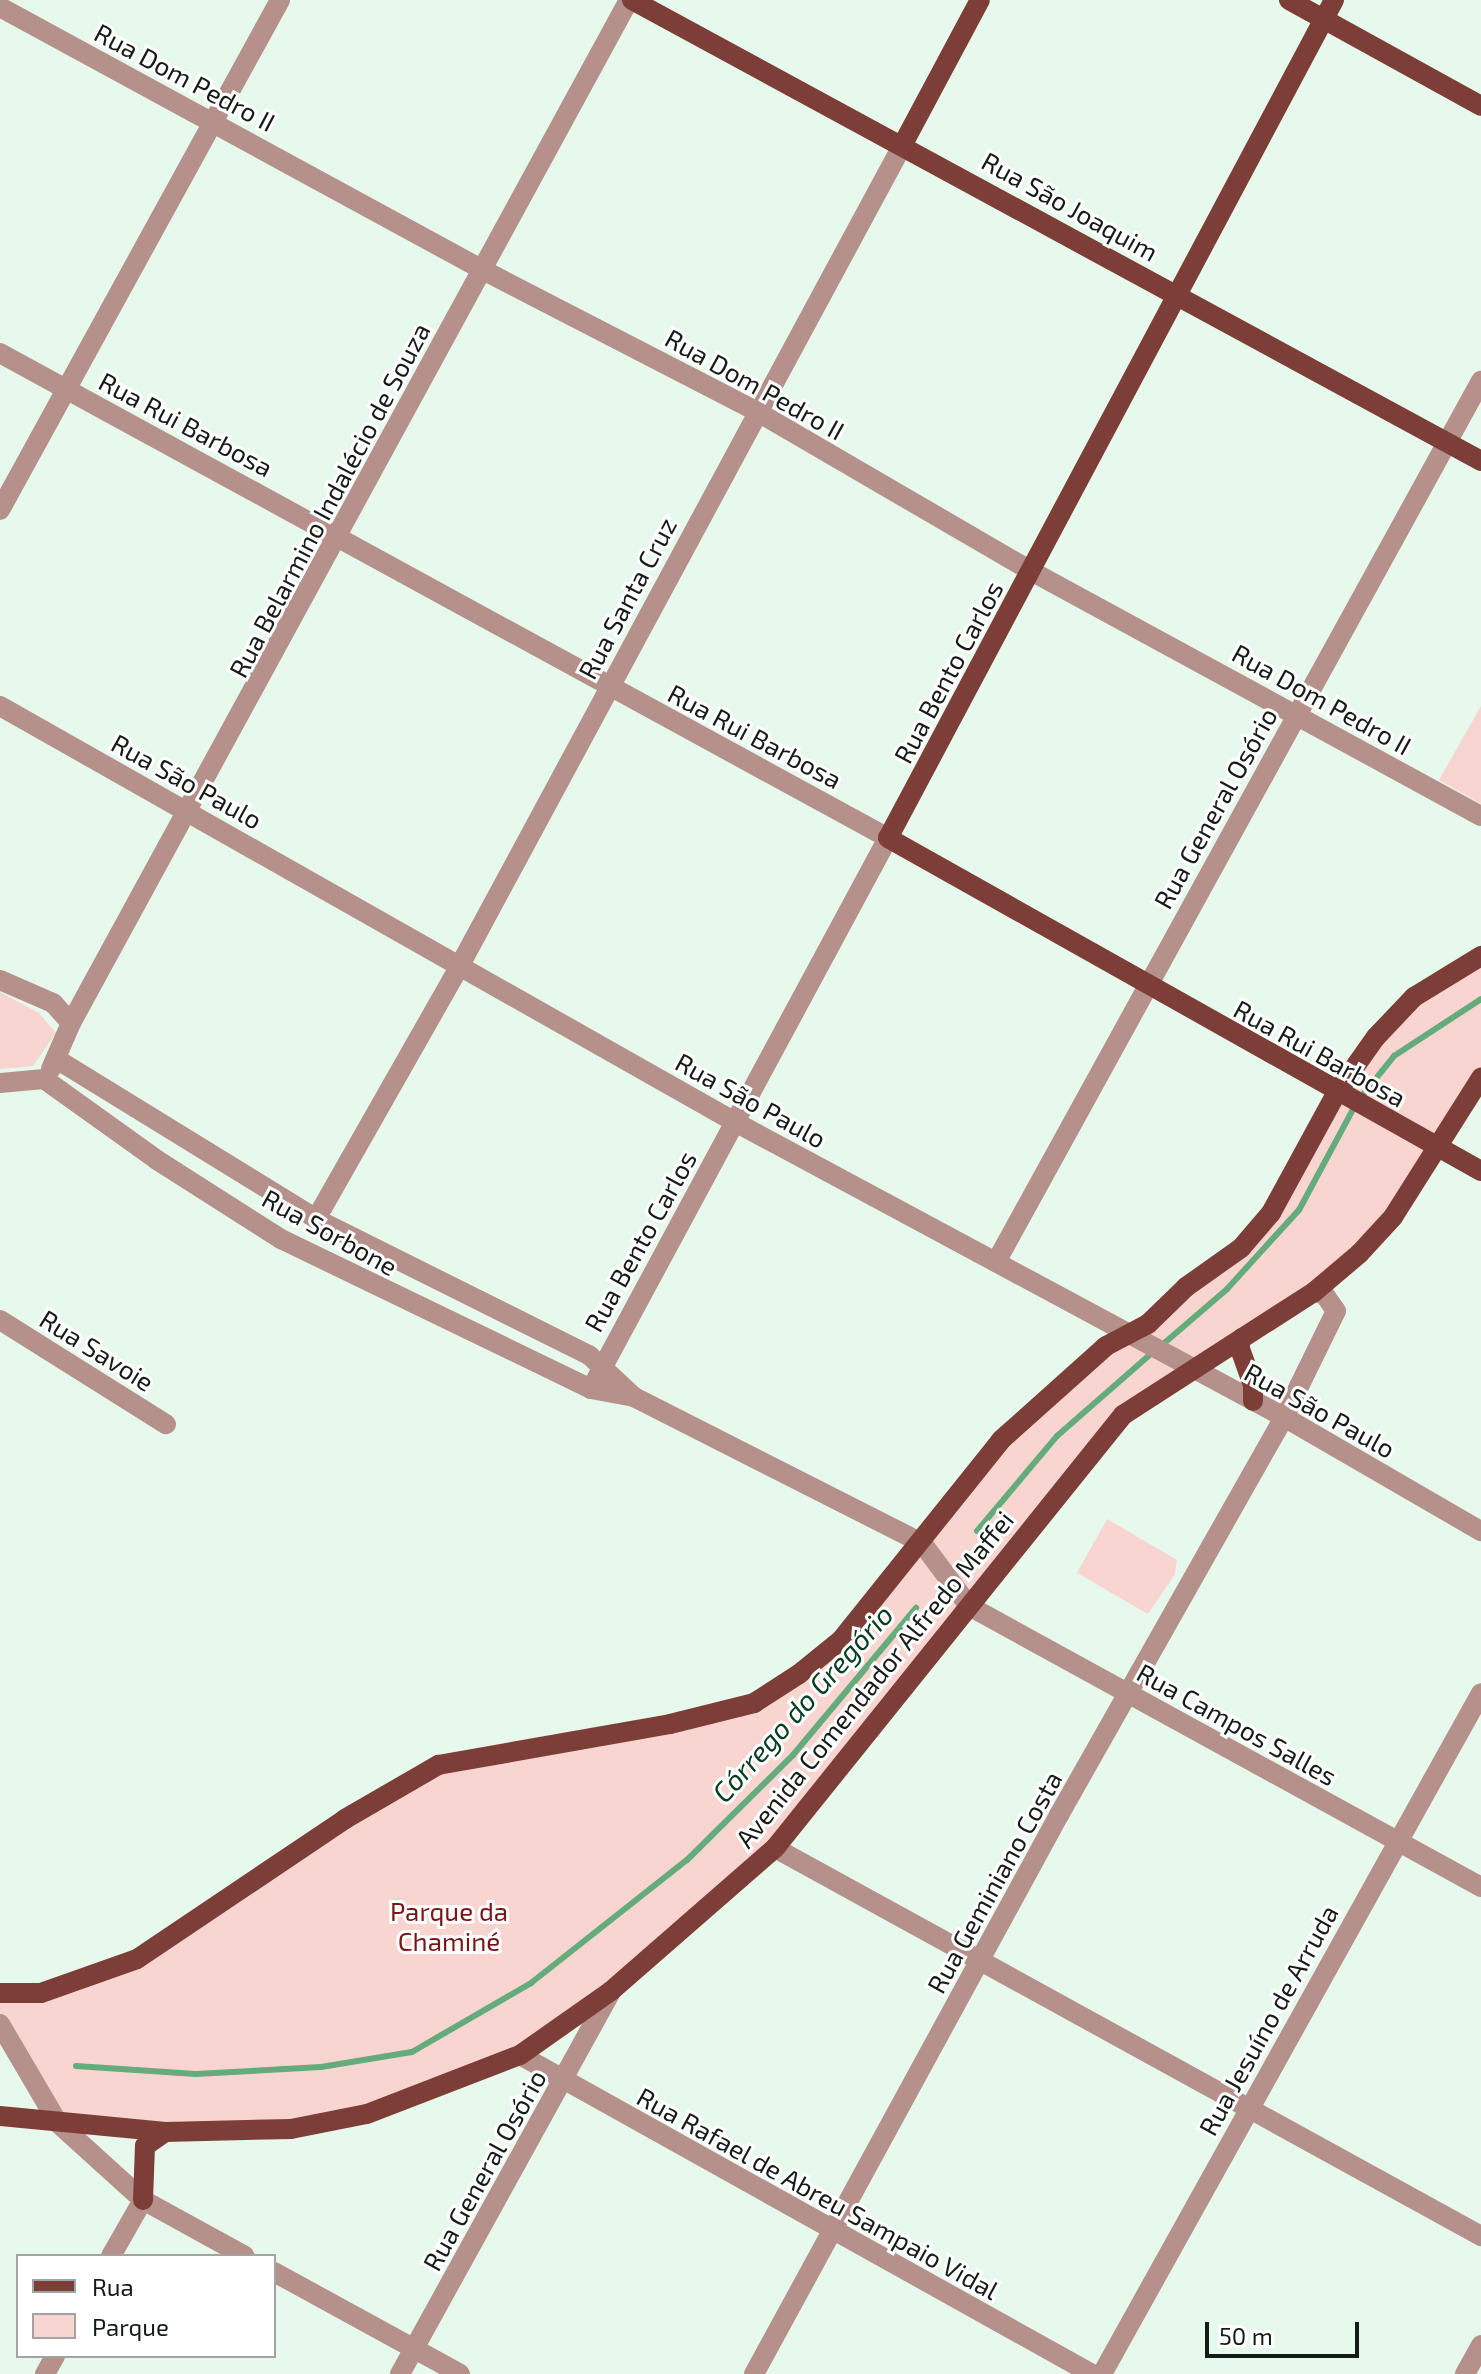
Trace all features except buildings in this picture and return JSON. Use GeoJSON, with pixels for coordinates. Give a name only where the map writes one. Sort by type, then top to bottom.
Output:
{"type":"FeatureCollection","features":[{"type":"Feature","properties":{"kind":"main road","name":"Rua São Joaquim"},"geometry":{"type":"LineString","coordinates":[[630,0],[903,144],[1481,461]]}},
{"type":"Feature","properties":{"kind":"main road","name":"Rua Santa Cruz"},"geometry":{"type":"LineString","coordinates":[[903,144],[980,0]]}},
{"type":"Feature","properties":{"kind":"main road"},"geometry":{"type":"LineString","coordinates":[[1289,0],[1481,106]]}},
{"type":"Feature","properties":{"kind":"main road","name":"Rua Bento Carlos"},"geometry":{"type":"LineString","coordinates":[[888,838],[1334,0]]}},
{"type":"Feature","properties":{"kind":"main road","name":"Rua Rui Barbosa"},"geometry":{"type":"LineString","coordinates":[[888,838],[1375,1115],[1481,1171]]}},
{"type":"Feature","properties":{"kind":"main road","name":"Avenida Comendador Alfredo Maffei"},"geometry":{"type":"LineString","coordinates":[[0,1993],[41,1993],[137,1959],[356,1812],[438,1765],[670,1724],[754,1703],[841,1640],[922,1543],[1001,1440],[1130,1335],[1148,1324],[1186,1287],[1241,1248],[1271,1213],[1376,1037],[1414,997],[1481,956]]}},
{"type":"Feature","properties":{"kind":"main road","name":"Avenida Comendador Alfredo Maffei"},"geometry":{"type":"LineString","coordinates":[[0,2116],[165,2132],[291,2129],[367,2114],[520,2055],[611,1991],[775,1848],[1123,1415],[1181,1363],[1242,1338],[1314,1292],[1359,1254],[1393,1217],[1481,1078]]}},
{"type":"Feature","properties":{"kind":"main road"},"geometry":{"type":"LineString","coordinates":[[1242,1338],[1239,1346],[1253,1385],[1253,1401]]}},
{"type":"Feature","properties":{"kind":"main road"},"geometry":{"type":"LineString","coordinates":[[143,2200],[145,2146],[165,2132]]}},
{"type":"Feature","properties":{"kind":"street"},"geometry":{"type":"LineString","coordinates":[[0,510],[216,122],[280,0]]}},
{"type":"Feature","properties":{"kind":"street","name":"Rua Belarmino Indalécio de Souza"},"geometry":{"type":"LineString","coordinates":[[71,1023],[190,812],[630,0]]}},
{"type":"Feature","properties":{"kind":"street","name":"Rua Dom Pedro II"},"geometry":{"type":"LineString","coordinates":[[0,7],[483,270],[756,411],[1031,571],[1297,713],[1481,816]]}},
{"type":"Feature","properties":{"kind":"street","name":"Rua Santa Cruz"},"geometry":{"type":"LineString","coordinates":[[316,1219],[459,967],[756,411],[903,144]]}},
{"type":"Feature","properties":{"kind":"street","name":"Rua Rui Barbosa"},"geometry":{"type":"LineString","coordinates":[[0,353],[888,838]]}},
{"type":"Feature","properties":{"kind":"street","name":"Rua General Osório"},"geometry":{"type":"LineString","coordinates":[[996,1262],[1481,381]]}},
{"type":"Feature","properties":{"kind":"street","name":"Rua São Paulo"},"geometry":{"type":"LineString","coordinates":[[0,706],[735,1122],[1284,1417],[1481,1531]]}},
{"type":"Feature","properties":{"kind":"street","name":"Rua Bento Carlos"},"geometry":{"type":"LineString","coordinates":[[591,1389],[888,838]]}},
{"type":"Feature","properties":{"kind":"street"},"geometry":{"type":"LineString","coordinates":[[0,980],[53,1003],[71,1023],[58,1060],[44,1079],[0,1083]]}},
{"type":"Feature","properties":{"kind":"street","name":"Rua Sorbone"},"geometry":{"type":"LineString","coordinates":[[58,1060],[316,1219],[602,1365],[634,1397]]}},
{"type":"Feature","properties":{"kind":"street","name":"Rua Sorbone"},"geometry":{"type":"LineString","coordinates":[[44,1079],[157,1160],[281,1239],[591,1389],[634,1397],[922,1543],[969,1606]]}},
{"type":"Feature","properties":{"kind":"street"},"geometry":{"type":"LineString","coordinates":[[157,1160],[174,1130]]}},
{"type":"Feature","properties":{"kind":"street","name":"Rua Geminiano Costa"},"geometry":{"type":"LineString","coordinates":[[754,2374],[979,1962],[1284,1417],[1336,1311],[1324,1294],[1314,1292]]}},
{"type":"Feature","properties":{"kind":"street","name":"Rua Savoie"},"geometry":{"type":"LineString","coordinates":[[0,1320],[166,1424]]}},
{"type":"Feature","properties":{"kind":"street","name":"Rua Campos Salles"},"geometry":{"type":"LineString","coordinates":[[969,1606],[1481,1887]]}},
{"type":"Feature","properties":{"kind":"street","name":"Rua Jesuíno de Arruda"},"geometry":{"type":"LineString","coordinates":[[1102,2374],[1481,1693]]}},
{"type":"Feature","properties":{"kind":"street"},"geometry":{"type":"LineString","coordinates":[[775,1848],[1481,2236]]}},
{"type":"Feature","properties":{"kind":"street","name":"Rua General Osório"},"geometry":{"type":"LineString","coordinates":[[400,2374],[611,1991]]}},
{"type":"Feature","properties":{"kind":"street"},"geometry":{"type":"LineString","coordinates":[[0,2024],[58,2123],[143,2200],[241,2254]]}},
{"type":"Feature","properties":{"kind":"street","name":"Rua Rafael de Abreu Sampaio Vidal"},"geometry":{"type":"LineString","coordinates":[[520,2055],[563,2083],[1092,2374]]}},
{"type":"Feature","properties":{"kind":"street"},"geometry":{"type":"LineString","coordinates":[[112,2254],[143,2200]]}},
{"type":"Feature","properties":{"kind":"street"},"geometry":{"type":"LineString","coordinates":[[276,2273],[460,2374]]}},
{"type":"Feature","properties":{"kind":"street"},"geometry":{"type":"LineString","coordinates":[[1465,2374],[1481,2345]]}},
{"type":"Feature","properties":{"kind":"green space"},"geometry":{"type":"Polygon","coordinates":[[[1481,706],[1481,804],[1439,780],[1481,706]]]}},
{"type":"Feature","properties":{"kind":"green space","name":"Parque da Chaminé"},"geometry":{"type":"Polygon","coordinates":[[[1481,956],[1481,1078],[1359,1254],[1123,1415],[775,1848],[520,2055],[291,2129],[58,2123],[0,2024],[0,1993],[90,1979],[438,1765],[754,1703],[799,1674],[1001,1440],[1241,1248],[1376,1037],[1481,956]]]}},
{"type":"Feature","properties":{"kind":"green space"},"geometry":{"type":"Polygon","coordinates":[[[0,992],[39,1013],[56,1033],[33,1066],[0,1069],[0,992]]]}},
{"type":"Feature","properties":{"kind":"green space"},"geometry":{"type":"Polygon","coordinates":[[[1107,1519],[1177,1560],[1175,1574],[1148,1614],[1077,1573],[1107,1519]]]}},
{"type":"Feature","properties":{"kind":"waterway","name":"Córrego do Gregório"},"geometry":{"type":"LineString","coordinates":[[1162,1345],[1227,1289],[1299,1210],[1357,1102],[1394,1056],[1481,999]]}},
{"type":"Feature","properties":{"kind":"waterway","name":"Córrego do Gregório"},"geometry":{"type":"LineString","coordinates":[[977,1531],[1057,1436],[1153,1352]]}},
{"type":"Feature","properties":{"kind":"waterway","name":"Córrego do Gregório"},"geometry":{"type":"LineString","coordinates":[[76,2066],[196,2074],[321,2067],[412,2052],[531,1983],[687,1860],[793,1755],[916,1608]]}}]}
